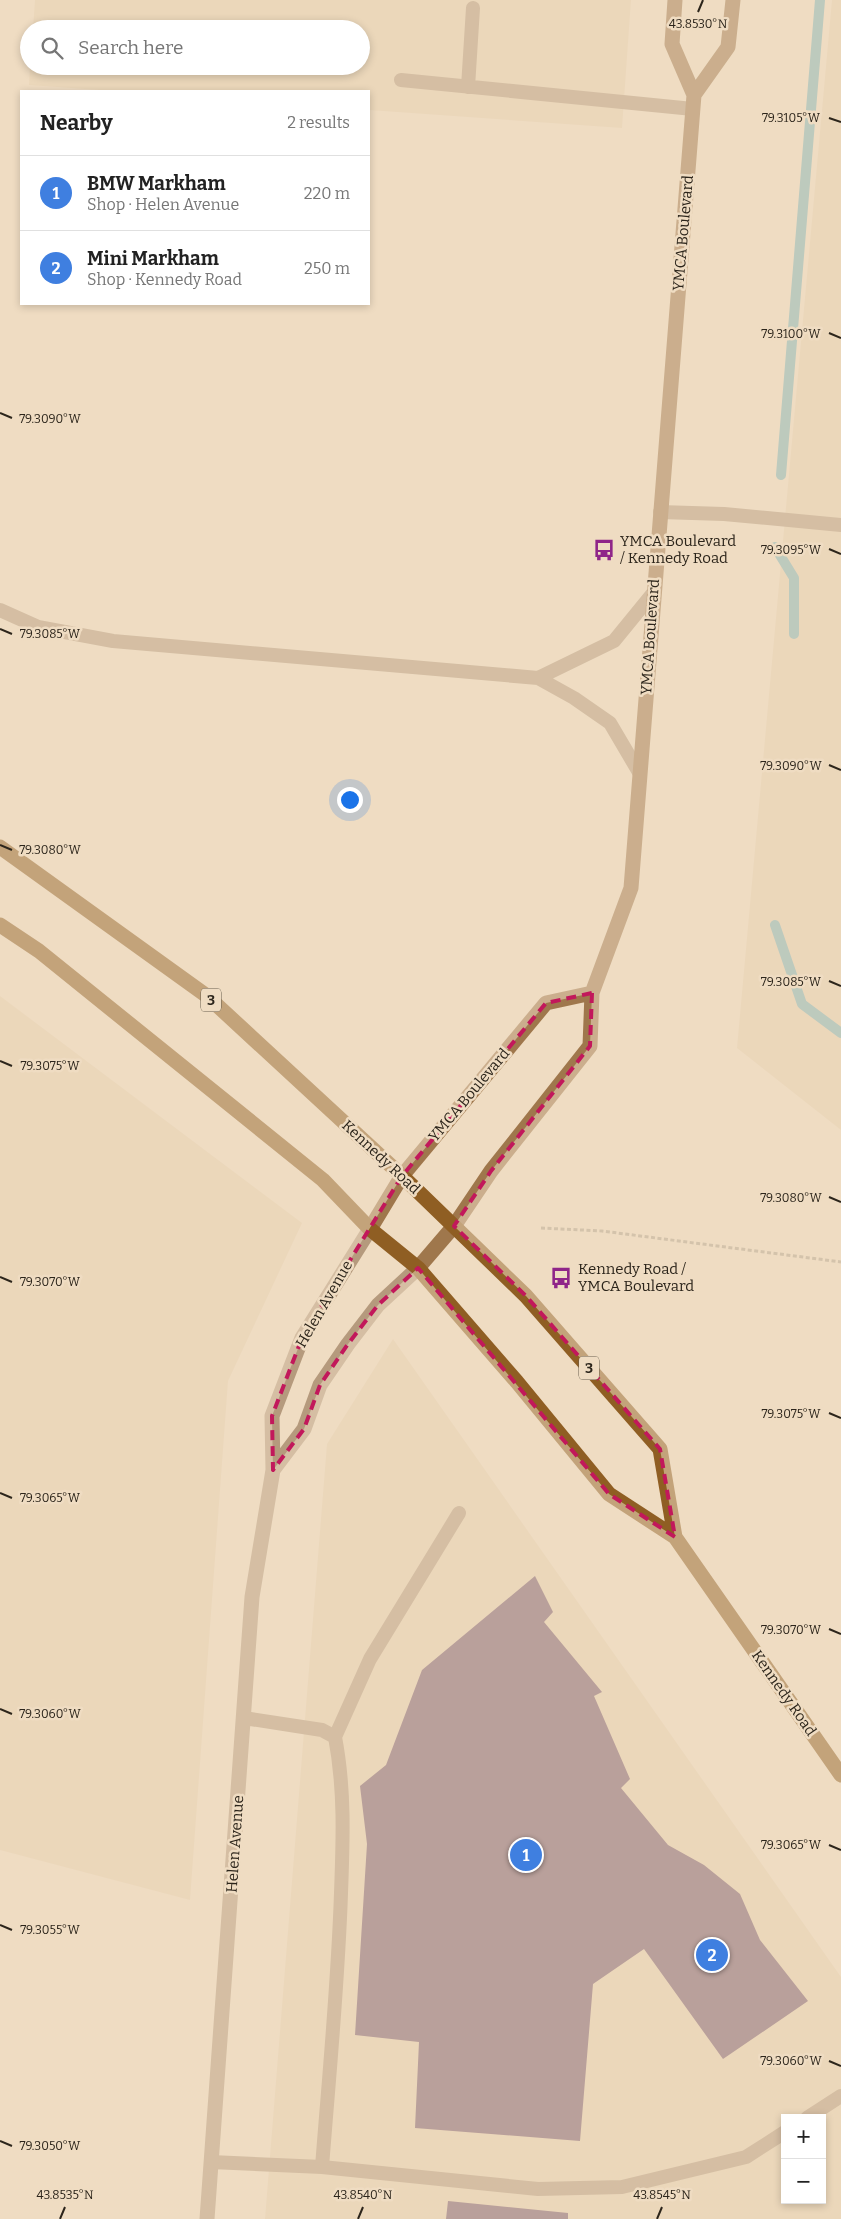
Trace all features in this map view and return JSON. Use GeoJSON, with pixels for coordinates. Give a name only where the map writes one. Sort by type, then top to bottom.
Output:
{"type":"FeatureCollection","features":[{"type":"Feature","properties":{"kind":"main road","name":"YMCA Boulevard"},"geometry":{"type":"LineString","coordinates":[[418,1268],[454,1226],[491,1171],[590,1046],[592,993],[631,888],[694,102],[672,44],[675,0]]}},
{"type":"Feature","properties":{"kind":"main road"},"geometry":{"type":"LineString","coordinates":[[694,102],[728,47],[733,0]]}},
{"type":"Feature","properties":{"kind":"main road","name":"Kennedy Road"},"geometry":{"type":"LineString","coordinates":[[0,847],[207,996],[402,1176],[526,1296],[660,1449],[675,1537]]}},
{"type":"Feature","properties":{"kind":"main road","name":"Kennedy Road"},"geometry":{"type":"LineString","coordinates":[[0,925],[39,951],[323,1180],[370,1229],[418,1268],[517,1382],[609,1494],[675,1537],[841,1775]]}},
{"type":"Feature","properties":{"kind":"main road","name":"YMCA Boulevard"},"geometry":{"type":"LineString","coordinates":[[370,1229],[402,1176],[546,1004],[592,993]]}},
{"type":"Feature","properties":{"kind":"street","name":"Helen Avenue"},"geometry":{"type":"LineString","coordinates":[[207,2219],[252,1597],[272,1470],[272,1416],[302,1338],[370,1229]]}},
{"type":"Feature","properties":{"kind":"street","name":"Helen Avenue"},"geometry":{"type":"LineString","coordinates":[[272,1470],[304,1429],[320,1385],[348,1344],[378,1304],[418,1268]]}},
{"type":"Feature","properties":{"kind":"lane"},"geometry":{"type":"LineString","coordinates":[[468,87],[473,8]]}},
{"type":"Feature","properties":{"kind":"lane"},"geometry":{"type":"LineString","coordinates":[[401,80],[468,87],[694,102]]}},
{"type":"Feature","properties":{"kind":"lane"},"geometry":{"type":"LineString","coordinates":[[660,512],[724,514],[841,525]]}},
{"type":"Feature","properties":{"kind":"lane"},"geometry":{"type":"LineString","coordinates":[[538,678],[614,641],[654,592]]}},
{"type":"Feature","properties":{"kind":"lane"},"geometry":{"type":"LineString","coordinates":[[0,610],[38,626],[113,641],[538,678],[574,698],[610,723],[640,774]]}},
{"type":"Feature","properties":{"kind":"lane"},"geometry":{"type":"LineString","coordinates":[[322,2167],[339,1964],[344,1809],[341,1769],[335,1737],[370,1659],[458,1513]]}},
{"type":"Feature","properties":{"kind":"lane"},"geometry":{"type":"LineString","coordinates":[[244,1718],[322,1730],[335,1737]]}},
{"type":"Feature","properties":{"kind":"lane"},"geometry":{"type":"LineString","coordinates":[[813,2114],[841,2096]]}},
{"type":"Feature","properties":{"kind":"lane"},"geometry":{"type":"LineString","coordinates":[[211,2162],[322,2167],[538,2189],[622,2187],[746,2157],[781,2135]]}},
{"type":"Feature","properties":{"kind":"path"},"geometry":{"type":"LineString","coordinates":[[541,1228],[602,1231],[841,1262]]}},
{"type":"Feature","properties":{"kind":"highlighted area"},"geometry":{"type":"Polygon","coordinates":[[[592,993],[590,1046],[491,1171],[454,1226],[526,1296],[660,1449],[675,1537],[609,1494],[418,1268],[378,1305],[348,1344],[320,1385],[304,1429],[273,1470],[272,1416],[302,1338],[402,1176],[546,1003],[592,993]]]}},
{"type":"Feature","properties":{"kind":"shaded area"},"geometry":{"type":"Polygon","coordinates":[[[35,0],[631,0],[622,128],[370,110],[370,90],[99,90],[29,85],[30,75],[370,75],[370,20],[34,20],[35,0]]]}},
{"type":"Feature","properties":{"kind":"shaded area"},"geometry":{"type":"Polygon","coordinates":[[[832,0],[841,0],[841,1130],[737,1048],[832,0]]]}},
{"type":"Feature","properties":{"kind":"shaded area"},"geometry":{"type":"Polygon","coordinates":[[[0,996],[302,1223],[228,1381],[190,1900],[0,1850],[0,996]]]}},
{"type":"Feature","properties":{"kind":"shaded area"},"geometry":{"type":"Polygon","coordinates":[[[393,1339],[841,1977],[841,2219],[265,2219],[327,1444],[393,1339]]]}},
{"type":"Feature","properties":{"kind":"building"},"geometry":{"type":"Polygon","coordinates":[[[535,1576],[553,1612],[544,1622],[602,1692],[594,1696],[630,1779],[621,1788],[668,1845],[704,1865],[740,1894],[760,1940],[808,2001],[723,2059],[644,1949],[593,1984],[580,2141],[415,2128],[419,2042],[355,2035],[367,1844],[360,1786],[386,1765],[422,1670],[535,1576]]]}},
{"type":"Feature","properties":{"kind":"building"},"geometry":{"type":"Polygon","coordinates":[[[448,2201],[568,2213],[568,2219],[446,2219],[448,2201]]]}},
{"type":"Feature","properties":{"kind":"waterway"},"geometry":{"type":"LineString","coordinates":[[781,475],[820,0]]}},
{"type":"Feature","properties":{"kind":"waterway"},"geometry":{"type":"LineString","coordinates":[[775,547],[794,578],[794,634]]}},
{"type":"Feature","properties":{"kind":"waterway"},"geometry":{"type":"LineString","coordinates":[[775,925],[802,1004],[841,1033]]}},
{"type":"Feature","properties":{"kind":"place","name":"YMCA Boulevard / Kennedy Road"},"geometry":{"type":"Point","coordinates":[604,550]}},
{"type":"Feature","properties":{"kind":"place","name":"Kennedy Road / YMCA Boulevard"},"geometry":{"type":"Point","coordinates":[561,1278]}},
{"type":"Feature","properties":{"kind":"place","name":"BMW Markham"},"geometry":{"type":"Point","coordinates":[526,1855]}},
{"type":"Feature","properties":{"kind":"place","name":"Mini Markham"},"geometry":{"type":"Point","coordinates":[712,1955]}}]}
